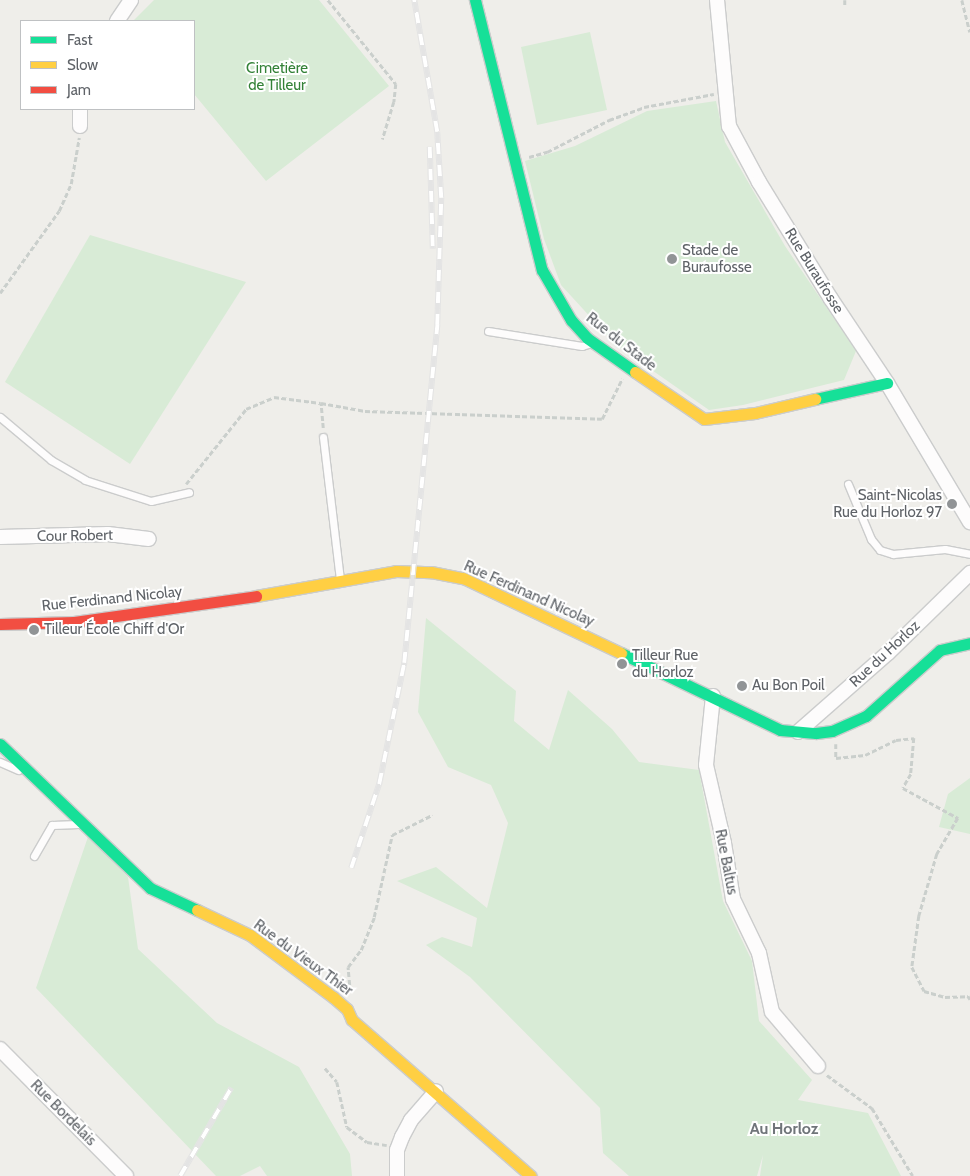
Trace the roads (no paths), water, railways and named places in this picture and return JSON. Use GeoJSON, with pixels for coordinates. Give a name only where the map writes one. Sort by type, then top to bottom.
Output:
{"type":"FeatureCollection","features":[{"type":"Feature","properties":{"kind":"street"},"geometry":{"type":"LineString","coordinates":[[119,20],[131,0]]}},
{"type":"Feature","properties":{"kind":"street","name":"Rue du Stade"},"geometry":{"type":"LineString","coordinates":[[475,0],[542,270],[571,320],[593,342],[704,419],[755,413],[888,383]]}},
{"type":"Feature","properties":{"kind":"street","name":"Rue Buraufosse"},"geometry":{"type":"LineString","coordinates":[[717,0],[729,126],[759,182],[831,299],[888,383],[970,522]]}},
{"type":"Feature","properties":{"kind":"street"},"geometry":{"type":"LineString","coordinates":[[80,110],[80,126]]}},
{"type":"Feature","properties":{"kind":"street","name":"Cour Robert"},"geometry":{"type":"LineString","coordinates":[[0,537],[108,534],[149,539]]}},
{"type":"Feature","properties":{"kind":"street","name":"Rue Ferdinand Nicolay"},"geometry":{"type":"LineString","coordinates":[[0,624],[74,622],[229,601],[396,570],[463,578],[713,696],[780,730],[798,732],[832,732],[866,716],[940,650],[970,642]]}},
{"type":"Feature","properties":{"kind":"street","name":"Rue du Horloz"},"geometry":{"type":"LineString","coordinates":[[798,732],[888,653],[970,573]]}},
{"type":"Feature","properties":{"kind":"street","name":"Rue Baltus"},"geometry":{"type":"LineString","coordinates":[[713,696],[706,765],[724,843],[733,899],[760,952],[772,1012],[818,1066]]}},
{"type":"Feature","properties":{"kind":"street","name":"Rue du Vieux Thier"},"geometry":{"type":"LineString","coordinates":[[0,744],[150,888],[250,935],[347,1009],[352,1020],[436,1091],[531,1176]]}},
{"type":"Feature","properties":{"kind":"street","name":"Rue Bordelais"},"geometry":{"type":"LineString","coordinates":[[0,1049],[126,1176]]}},
{"type":"Feature","properties":{"kind":"street"},"geometry":{"type":"LineString","coordinates":[[397,1176],[398,1147],[411,1120],[436,1091]]}},
{"type":"Feature","properties":{"kind":"lane"},"geometry":{"type":"LineString","coordinates":[[488,331],[582,346],[593,342]]}},
{"type":"Feature","properties":{"kind":"lane"},"geometry":{"type":"LineString","coordinates":[[0,417],[51,460],[85,480],[152,500],[189,492]]}},
{"type":"Feature","properties":{"kind":"lane"},"geometry":{"type":"LineString","coordinates":[[323,437],[340,579]]}},
{"type":"Feature","properties":{"kind":"lane"},"geometry":{"type":"LineString","coordinates":[[848,484],[877,548],[893,554],[920,553],[945,549],[970,554]]}},
{"type":"Feature","properties":{"kind":"lane"},"geometry":{"type":"LineString","coordinates":[[0,762],[30,772]]}},
{"type":"Feature","properties":{"kind":"lane"},"geometry":{"type":"LineString","coordinates":[[34,856],[52,825],[85,824]]}},
{"type":"Feature","properties":{"kind":"railway"},"geometry":{"type":"LineString","coordinates":[[351,868],[379,784],[404,663],[437,325],[441,198],[437,132],[414,0]]}},
{"type":"Feature","properties":{"kind":"railway"},"geometry":{"type":"LineString","coordinates":[[430,147],[433,249]]}},
{"type":"Feature","properties":{"kind":"railway"},"geometry":{"type":"LineString","coordinates":[[180,1176],[231,1088]]}},
{"type":"Feature","properties":{"kind":"place","name":"Stade de Buraufosse"},"geometry":{"type":"Point","coordinates":[672,259]}},
{"type":"Feature","properties":{"kind":"place","name":"Saint-Nicolas Rue du Horloz 97"},"geometry":{"type":"Point","coordinates":[952,504]}},
{"type":"Feature","properties":{"kind":"place","name":"Tilleur École Chiff d'Or"},"geometry":{"type":"Point","coordinates":[34,630]}},
{"type":"Feature","properties":{"kind":"place","name":"Tilleur Rue du Horloz"},"geometry":{"type":"Point","coordinates":[622,664]}},
{"type":"Feature","properties":{"kind":"place","name":"Au Bon Poil"},"geometry":{"type":"Point","coordinates":[742,686]}},
{"type":"Feature","properties":{"kind":"district","name":"Au Horloz"},"geometry":{"type":"Point","coordinates":[784,1129]}},
{"type":"Feature","properties":{"kind":"park label","name":"Cimetière de Tilleur"},"geometry":{"type":"Point","coordinates":[277,76]}}]}
